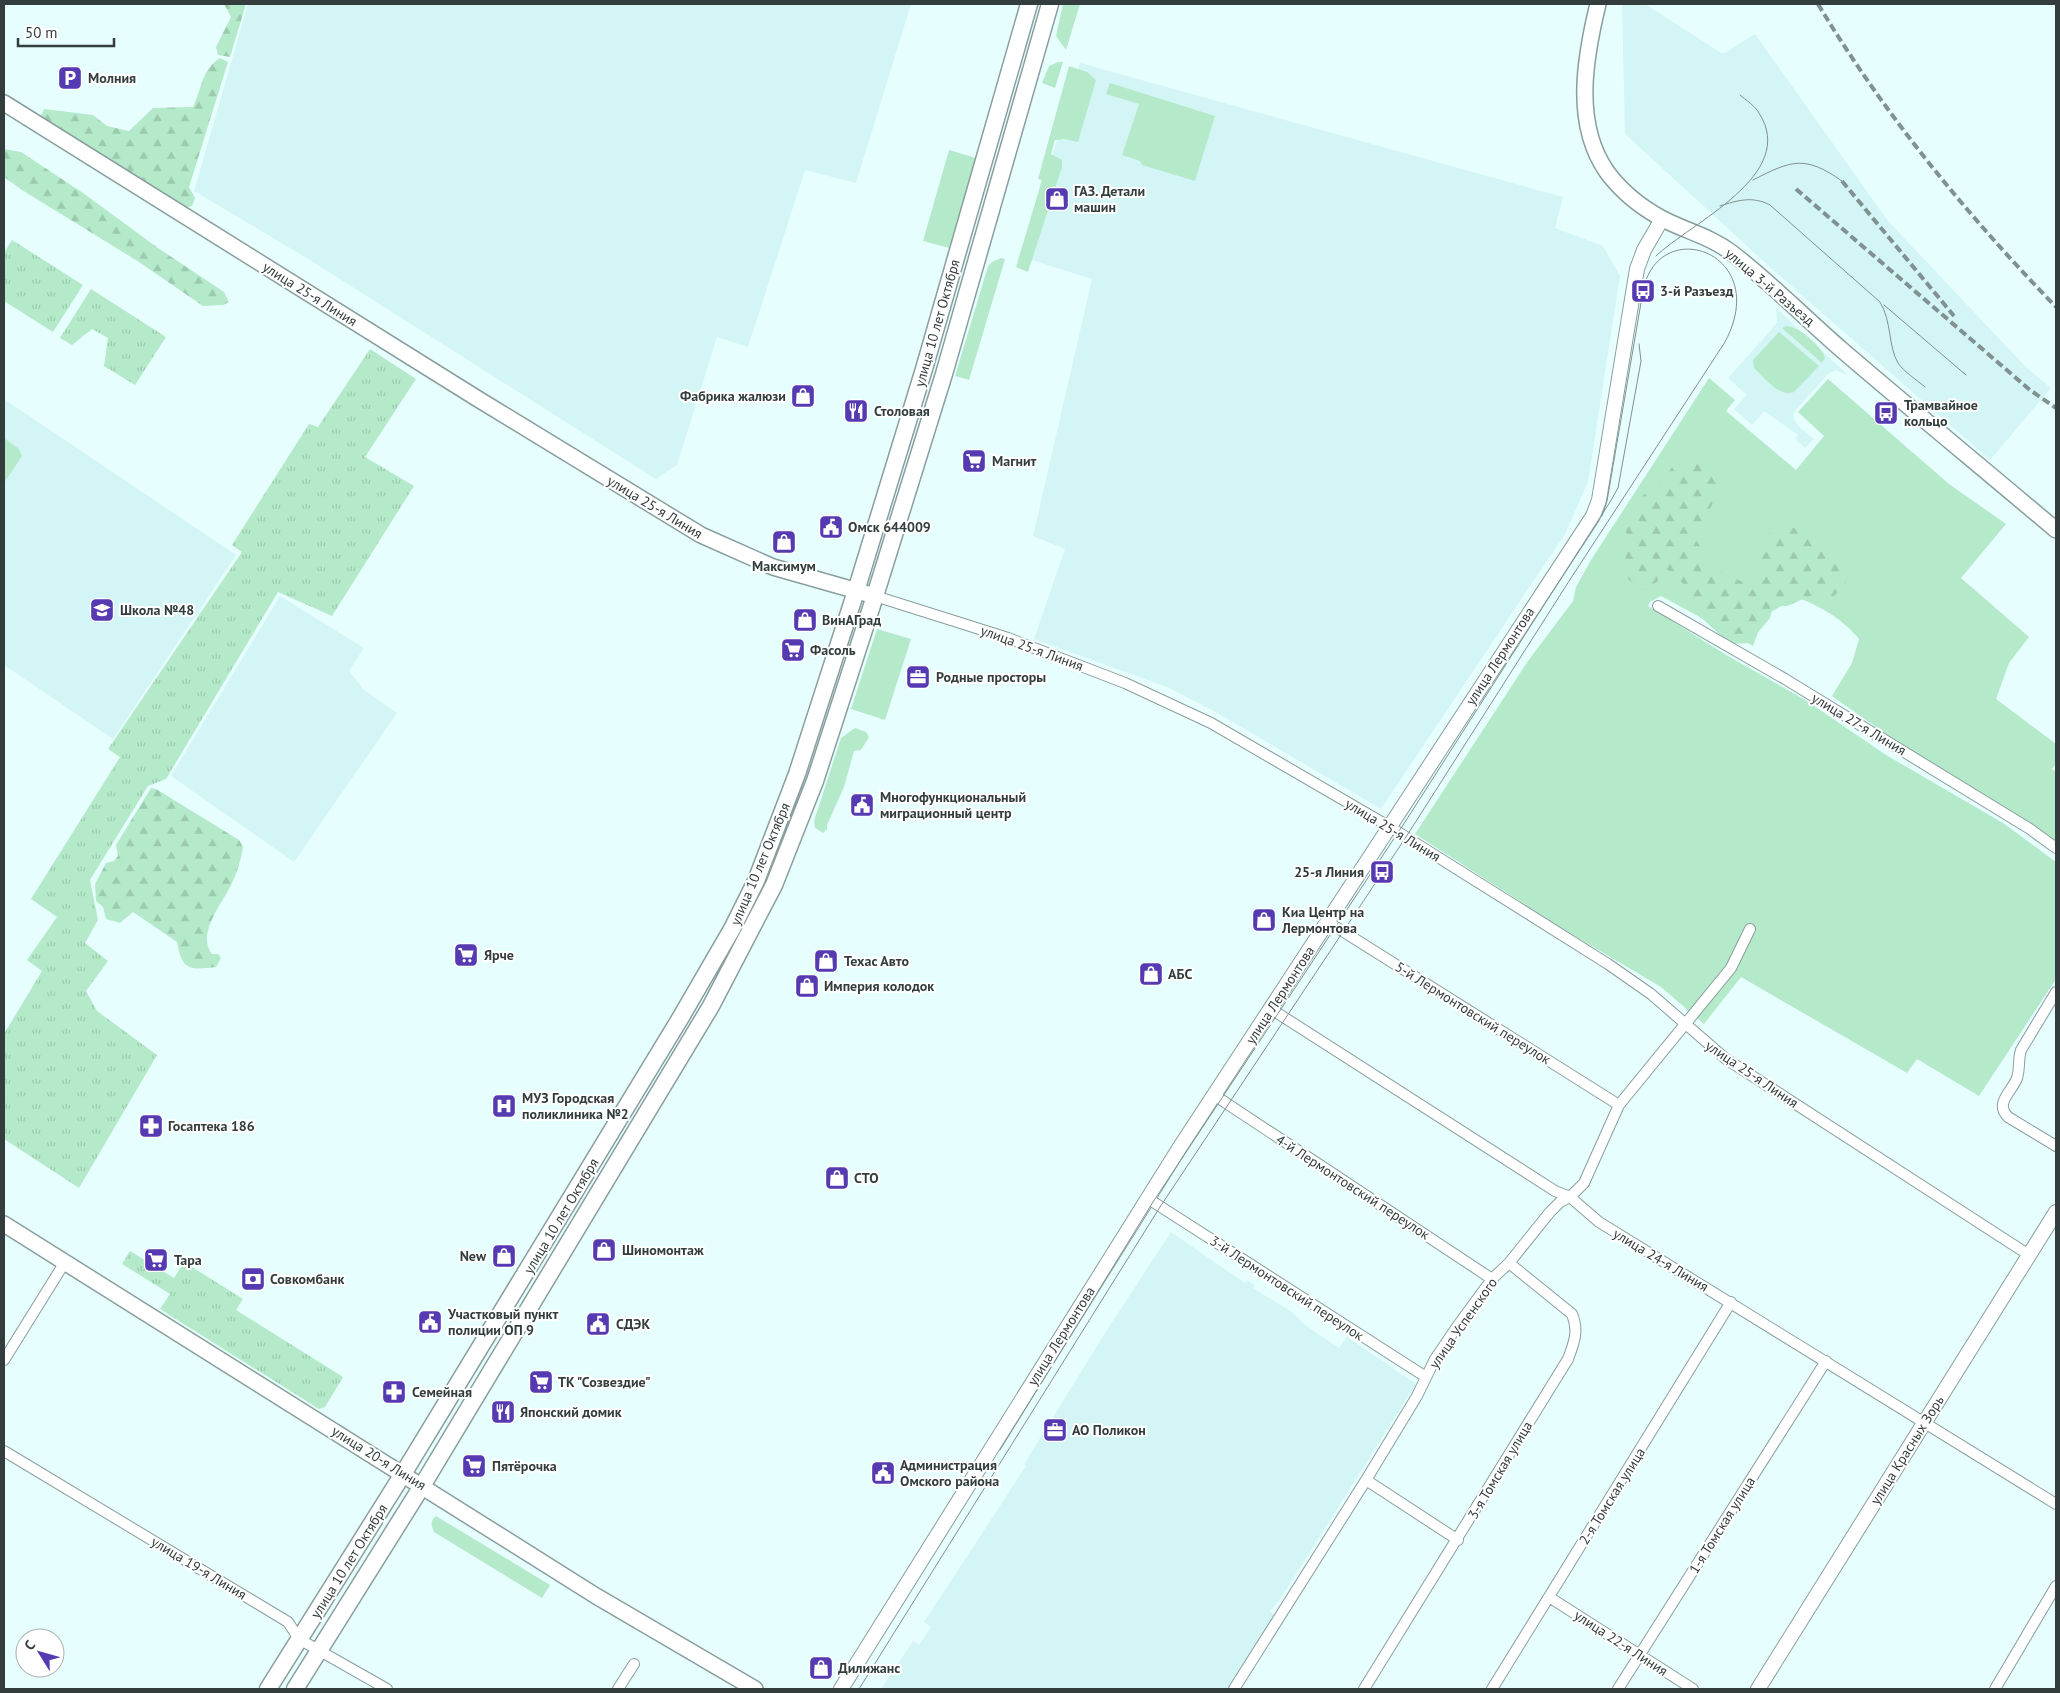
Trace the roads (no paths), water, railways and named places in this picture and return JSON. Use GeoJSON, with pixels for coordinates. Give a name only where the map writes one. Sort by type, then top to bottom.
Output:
{"type":"FeatureCollection","features":[{"type":"Feature","properties":{"kind":"main road","name":"улица 10 лет Октября"},"geometry":{"type":"LineString","coordinates":[[268,1689],[404,1474],[732,930],[776,833],[856,591],[924,368],[1029,4]]}},
{"type":"Feature","properties":{"kind":"main road","name":"улица 10 лет Октября"},"geometry":{"type":"LineString","coordinates":[[295,1689],[422,1486],[715,999],[774,885],[812,788],[875,596],[944,374],[1050,4]]}},
{"type":"Feature","properties":{"kind":"main road","name":"улица 3-й Разъезд"},"geometry":{"type":"LineString","coordinates":[[1598,4],[1589,41],[1584,83],[1587,116],[1595,148],[1607,172],[1630,197],[1662,218],[1711,240],[1748,265],[1841,350],[2056,530]]}},
{"type":"Feature","properties":{"kind":"main road","name":"улица 25-я Линия"},"geometry":{"type":"LineString","coordinates":[[4,103],[470,394],[701,535],[773,567],[875,596]]}},
{"type":"Feature","properties":{"kind":"main road","name":"улица 20-я Линия"},"geometry":{"type":"LineString","coordinates":[[4,1224],[623,1613],[755,1689]]}},
{"type":"Feature","properties":{"kind":"street","name":"улица Лермонтова"},"geometry":{"type":"LineString","coordinates":[[841,1689],[1147,1198],[1593,516],[1599,500],[1637,269],[1644,250],[1662,218]]}},
{"type":"Feature","properties":{"kind":"street","name":"улица 25-я Линия"},"geometry":{"type":"LineString","coordinates":[[875,596],[1008,638],[1178,706],[1390,827],[1608,964],[1651,994],[1726,1059],[2029,1255]]}},
{"type":"Feature","properties":{"kind":"street","name":"улица 27-я Линия"},"geometry":{"type":"LineString","coordinates":[[1658,606],[1786,679],[2030,829],[2056,848]]}},
{"type":"Feature","properties":{"kind":"street","name":"5-й Лермонтовский переулок"},"geometry":{"type":"LineString","coordinates":[[1328,922],[1619,1105]]}},
{"type":"Feature","properties":{"kind":"street","name":"улица Успенского"},"geometry":{"type":"LineString","coordinates":[[1234,1689],[1366,1480],[1417,1396],[1435,1359],[1492,1279],[1509,1263],[1550,1212],[1560,1202],[1570,1197],[1590,1173],[1608,1124],[1619,1105],[1683,1023],[1731,968],[1750,929]]}},
{"type":"Feature","properties":{"kind":"street"},"geometry":{"type":"LineString","coordinates":[[2056,992],[2021,1050],[2018,1060],[2017,1077],[2002,1104],[2002,1111],[2008,1116],[2056,1146]]}},
{"type":"Feature","properties":{"kind":"street","name":"улица 24-я Линия"},"geometry":{"type":"LineString","coordinates":[[1270,1009],[1544,1184],[1570,1197],[1599,1222],[2056,1504]]}},
{"type":"Feature","properties":{"kind":"street","name":"4-й Лермонтовский переулок"},"geometry":{"type":"LineString","coordinates":[[1214,1095],[1492,1279]]}},
{"type":"Feature","properties":{"kind":"street","name":"3-й Лермонтовский переулок"},"geometry":{"type":"LineString","coordinates":[[1147,1198],[1426,1377]]}},
{"type":"Feature","properties":{"kind":"street","name":"улица Красных Зорь"},"geometry":{"type":"LineString","coordinates":[[1758,1689],[2056,1212]]}},
{"type":"Feature","properties":{"kind":"street"},"geometry":{"type":"LineString","coordinates":[[4,1360],[65,1262]]}},
{"type":"Feature","properties":{"kind":"street","name":"3-я Томская улица"},"geometry":{"type":"LineString","coordinates":[[1364,1689],[1458,1540],[1568,1359],[1575,1341],[1577,1326],[1572,1314],[1509,1263]]}},
{"type":"Feature","properties":{"kind":"street","name":"2-я Томская улица"},"geometry":{"type":"LineString","coordinates":[[1492,1689],[1731,1302]]}},
{"type":"Feature","properties":{"kind":"street","name":"1-я Томская улица"},"geometry":{"type":"LineString","coordinates":[[1618,1689],[1826,1361]]}},
{"type":"Feature","properties":{"kind":"street","name":"улица 19-я Линия"},"geometry":{"type":"LineString","coordinates":[[4,1451],[288,1622],[299,1639],[318,1652],[388,1689]]}},
{"type":"Feature","properties":{"kind":"street"},"geometry":{"type":"LineString","coordinates":[[1366,1480],[1458,1540]]}},
{"type":"Feature","properties":{"kind":"street"},"geometry":{"type":"LineString","coordinates":[[1995,1689],[2056,1586]]}},
{"type":"Feature","properties":{"kind":"street","name":"улица 22-я Линия"},"geometry":{"type":"LineString","coordinates":[[1549,1597],[1693,1689]]}},
{"type":"Feature","properties":{"kind":"street"},"geometry":{"type":"LineString","coordinates":[[618,1689],[634,1664]]}},
{"type":"Feature","properties":{"kind":"tram line"},"geometry":{"type":"LineString","coordinates":[[1656,256],[1735,195],[1753,177],[1765,157],[1767,136],[1759,113],[1740,95]]}},
{"type":"Feature","properties":{"kind":"tram line"},"geometry":{"type":"LineString","coordinates":[[1753,180],[1778,168],[1798,163],[1818,167],[1842,181]]}},
{"type":"Feature","properties":{"kind":"tram line"},"geometry":{"type":"LineString","coordinates":[[1720,206],[1745,200],[1764,202],[1770,205],[1880,302],[1884,310],[1898,363],[1925,387]]}},
{"type":"Feature","properties":{"kind":"tram line"},"geometry":{"type":"LineString","coordinates":[[859,1689],[1160,1207],[1406,837],[1571,578],[1725,342],[1736,311],[1735,285],[1724,266],[1708,253],[1688,249],[1669,253],[1653,267],[1643,291],[1607,501],[1602,516]]}},
{"type":"Feature","properties":{"kind":"tram line"},"geometry":{"type":"LineString","coordinates":[[1884,305],[1966,375]]}},
{"type":"Feature","properties":{"kind":"tram line"},"geometry":{"type":"LineString","coordinates":[[1000,1450],[1153,1202],[1405,822],[1610,502],[1618,488],[1641,361],[1639,344]]}},
{"type":"Feature","properties":{"kind":"railway"},"geometry":{"type":"LineString","coordinates":[[1818,4],[1871,85],[1928,162],[1959,200],[2056,307]]}},
{"type":"Feature","properties":{"kind":"railway"},"geometry":{"type":"LineString","coordinates":[[1842,181],[1954,316]]}},
{"type":"Feature","properties":{"kind":"railway"},"geometry":{"type":"LineString","coordinates":[[1796,189],[2030,390],[2056,408]]}},
{"type":"Feature","properties":{"kind":"place","name":"Молния"},"geometry":{"type":"Point","coordinates":[70,78]}},
{"type":"Feature","properties":{"kind":"place","name":"ГАЗ. Детали машин"},"geometry":{"type":"Point","coordinates":[1057,199]}},
{"type":"Feature","properties":{"kind":"place","name":"3-й Разъезд"},"geometry":{"type":"Point","coordinates":[1643,291]}},
{"type":"Feature","properties":{"kind":"place","name":"Фабрика жалюзи"},"geometry":{"type":"Point","coordinates":[803,396]}},
{"type":"Feature","properties":{"kind":"place","name":"Столовая"},"geometry":{"type":"Point","coordinates":[856,411]}},
{"type":"Feature","properties":{"kind":"place","name":"Трамвайное кольцо"},"geometry":{"type":"Point","coordinates":[1886,413]}},
{"type":"Feature","properties":{"kind":"place","name":"Магнит"},"geometry":{"type":"Point","coordinates":[974,461]}},
{"type":"Feature","properties":{"kind":"place","name":"Омск 644009"},"geometry":{"type":"Point","coordinates":[831,527]}},
{"type":"Feature","properties":{"kind":"place","name":"Максимум"},"geometry":{"type":"Point","coordinates":[784,542]}},
{"type":"Feature","properties":{"kind":"place","name":"Школа №48"},"geometry":{"type":"Point","coordinates":[102,610]}},
{"type":"Feature","properties":{"kind":"place","name":"ВинАГрад"},"geometry":{"type":"Point","coordinates":[805,620]}},
{"type":"Feature","properties":{"kind":"place","name":"Фасоль"},"geometry":{"type":"Point","coordinates":[793,650]}},
{"type":"Feature","properties":{"kind":"place","name":"Родные просторы"},"geometry":{"type":"Point","coordinates":[918,677]}},
{"type":"Feature","properties":{"kind":"place","name":"Многофункциональный миграционный центр"},"geometry":{"type":"Point","coordinates":[862,805]}},
{"type":"Feature","properties":{"kind":"place","name":"25-я Линия"},"geometry":{"type":"Point","coordinates":[1382,872]}},
{"type":"Feature","properties":{"kind":"place","name":"Киа Центр на Лермонтова"},"geometry":{"type":"Point","coordinates":[1264,920]}},
{"type":"Feature","properties":{"kind":"place","name":"Ярче"},"geometry":{"type":"Point","coordinates":[466,955]}},
{"type":"Feature","properties":{"kind":"place","name":"Техас Авто"},"geometry":{"type":"Point","coordinates":[826,961]}},
{"type":"Feature","properties":{"kind":"place","name":"АБС"},"geometry":{"type":"Point","coordinates":[1151,974]}},
{"type":"Feature","properties":{"kind":"place","name":"Империя колодок"},"geometry":{"type":"Point","coordinates":[807,986]}},
{"type":"Feature","properties":{"kind":"place","name":"МУЗ Городская поликлиника №2"},"geometry":{"type":"Point","coordinates":[504,1106]}},
{"type":"Feature","properties":{"kind":"place","name":"Госаптека 186"},"geometry":{"type":"Point","coordinates":[151,1126]}},
{"type":"Feature","properties":{"kind":"place","name":"СТО"},"geometry":{"type":"Point","coordinates":[837,1178]}},
{"type":"Feature","properties":{"kind":"place","name":"Шиномонтаж"},"geometry":{"type":"Point","coordinates":[604,1250]}},
{"type":"Feature","properties":{"kind":"place","name":"New"},"geometry":{"type":"Point","coordinates":[504,1256]}},
{"type":"Feature","properties":{"kind":"place","name":"Тара"},"geometry":{"type":"Point","coordinates":[156,1260]}},
{"type":"Feature","properties":{"kind":"place","name":"Совкомбанк"},"geometry":{"type":"Point","coordinates":[253,1279]}},
{"type":"Feature","properties":{"kind":"place","name":"Участковый пункт полиции ОП 9"},"geometry":{"type":"Point","coordinates":[430,1322]}},
{"type":"Feature","properties":{"kind":"place","name":"СДЭК"},"geometry":{"type":"Point","coordinates":[598,1324]}},
{"type":"Feature","properties":{"kind":"place","name":"ТК \"Созвездие\""},"geometry":{"type":"Point","coordinates":[541,1382]}},
{"type":"Feature","properties":{"kind":"place","name":"Семейная"},"geometry":{"type":"Point","coordinates":[394,1392]}},
{"type":"Feature","properties":{"kind":"place","name":"Японский домик"},"geometry":{"type":"Point","coordinates":[503,1412]}},
{"type":"Feature","properties":{"kind":"place","name":"АО Поликон"},"geometry":{"type":"Point","coordinates":[1055,1430]}},
{"type":"Feature","properties":{"kind":"place","name":"Пятёрочка"},"geometry":{"type":"Point","coordinates":[474,1466]}},
{"type":"Feature","properties":{"kind":"place","name":"Администрация Омского района"},"geometry":{"type":"Point","coordinates":[883,1473]}},
{"type":"Feature","properties":{"kind":"place","name":"Дилижанс"},"geometry":{"type":"Point","coordinates":[821,1668]}}]}
